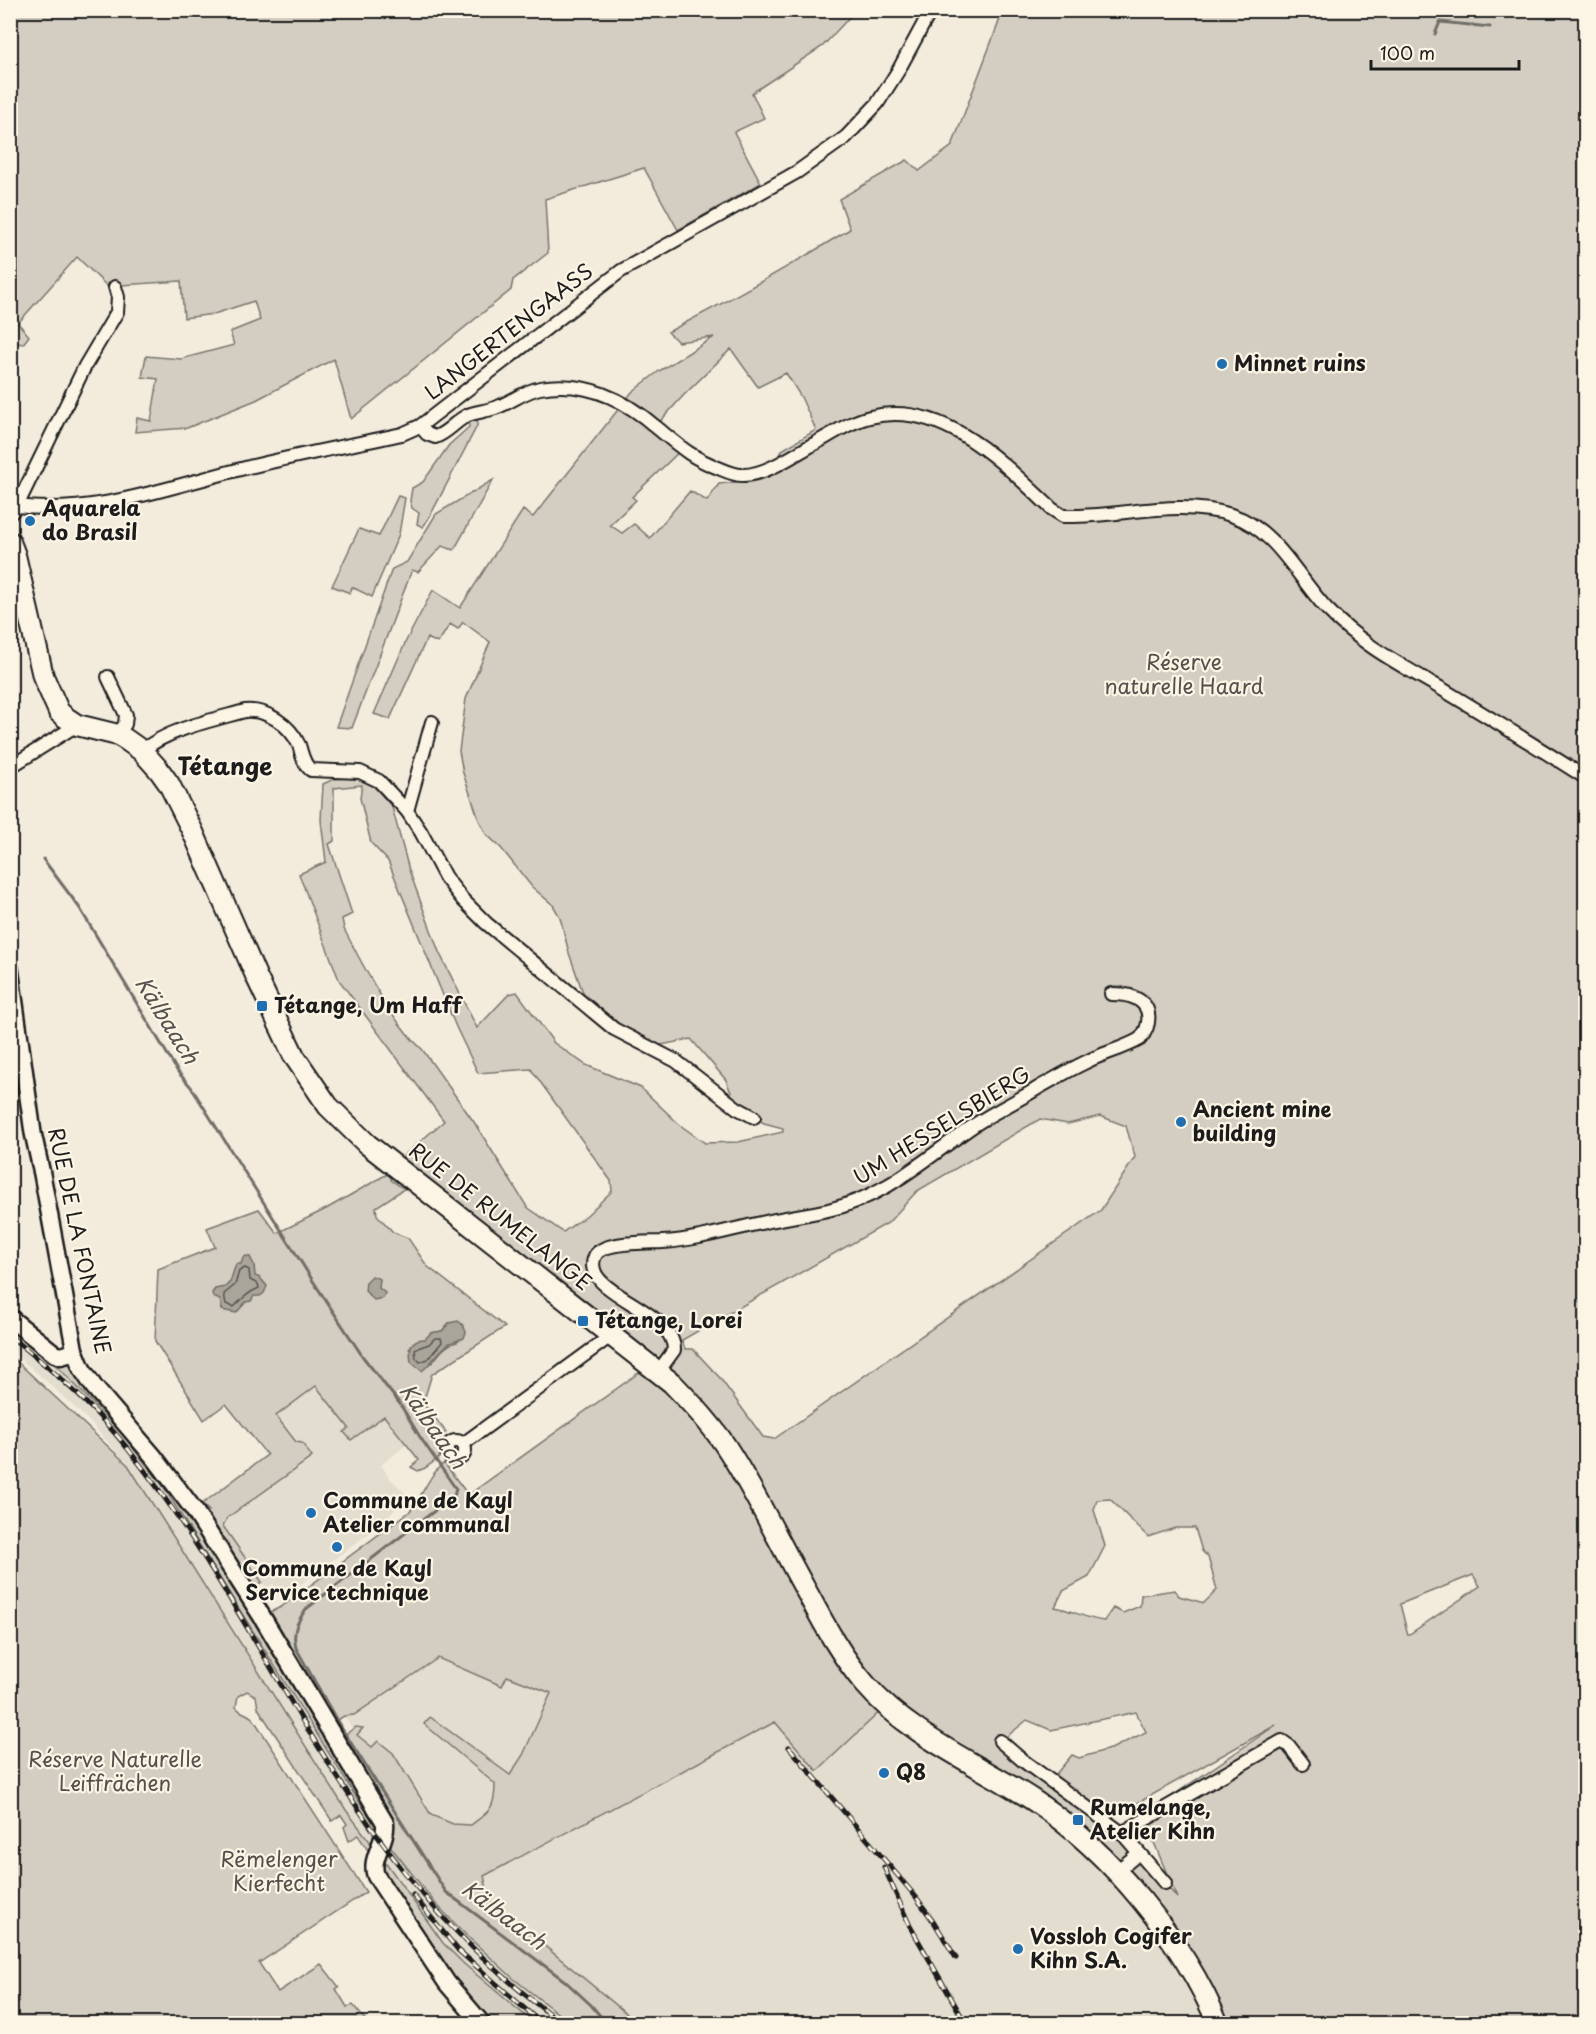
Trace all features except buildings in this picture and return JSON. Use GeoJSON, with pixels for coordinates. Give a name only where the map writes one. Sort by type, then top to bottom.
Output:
{"type":"FeatureCollection","features":[{"type":"Feature","properties":{"kind":"main road"},"geometry":{"type":"LineString","coordinates":[[10,542],[43,676],[59,712],[77,725]]}},
{"type":"Feature","properties":{"kind":"main road","name":"RUE DE RUMELANGE"},"geometry":{"type":"LineString","coordinates":[[77,725],[118,735],[142,751],[169,784],[193,832],[284,1038],[304,1074],[328,1106],[367,1144],[672,1383],[710,1423],[733,1456],[828,1632],[865,1684],[886,1706],[920,1731],[1036,1802],[1068,1826],[1116,1872],[1145,1904],[1179,1948],[1209,2001],[1218,2024]]}},
{"type":"Feature","properties":{"kind":"main road"},"geometry":{"type":"LineString","coordinates":[[10,1318],[55,1354],[61,1356],[75,1352]]}},
{"type":"Feature","properties":{"kind":"main road","name":"RUE DE LA FONTAINE"},"geometry":{"type":"LineString","coordinates":[[75,1352],[82,1369],[94,1387],[154,1456],[194,1510],[261,1615],[385,1823],[386,1832],[374,1860],[376,1876],[447,1983],[482,2024]]}},
{"type":"Feature","properties":{"kind":"street","name":"LANGERTENGAASS"},"geometry":{"type":"LineString","coordinates":[[14,510],[83,507],[240,469],[402,435],[420,426],[621,271],[797,172],[846,137],[877,104],[931,10]]}},
{"type":"Feature","properties":{"kind":"street"},"geometry":{"type":"LineString","coordinates":[[14,510],[85,366],[117,312],[118,297],[115,287]]}},
{"type":"Feature","properties":{"kind":"street"},"geometry":{"type":"LineString","coordinates":[[420,426],[427,434],[435,438],[469,415],[496,408],[537,388],[569,385],[611,396],[624,402],[656,426],[681,450],[700,461],[742,475],[756,473],[777,464],[844,427],[869,417],[896,414],[921,416],[939,423],[990,453],[1052,509],[1063,516],[1197,508],[1233,515],[1247,522],[1271,540],[1301,574],[1323,605],[1352,633],[1586,778]]}},
{"type":"Feature","properties":{"kind":"street"},"geometry":{"type":"LineString","coordinates":[[108,677],[126,715],[125,724],[118,735]]}},
{"type":"Feature","properties":{"kind":"street"},"geometry":{"type":"LineString","coordinates":[[142,751],[155,742],[191,727],[254,710],[286,726],[298,745],[307,767],[311,770],[360,772],[379,782],[407,811],[445,877],[463,900],[486,923],[614,1029],[682,1065],[737,1108],[754,1117]]}},
{"type":"Feature","properties":{"kind":"street"},"geometry":{"type":"LineString","coordinates":[[407,811],[432,722]]}},
{"type":"Feature","properties":{"kind":"street"},"geometry":{"type":"LineString","coordinates":[[10,767],[77,725]]}},
{"type":"Feature","properties":{"kind":"street","name":"RUE DE LA FONTAINE"},"geometry":{"type":"LineString","coordinates":[[10,968],[33,1133],[75,1352]]}},
{"type":"Feature","properties":{"kind":"street","name":"UM HESSELSBIERG"},"geometry":{"type":"LineString","coordinates":[[658,1372],[674,1350],[672,1338],[657,1320],[642,1308],[625,1300],[605,1285],[596,1274],[593,1265],[598,1251],[614,1245],[670,1242],[693,1238],[829,1210],[857,1202],[885,1188],[988,1117],[1084,1062],[1140,1039],[1146,1032],[1149,1022],[1148,1011],[1143,1003],[1125,994],[1111,994]]}},
{"type":"Feature","properties":{"kind":"street"},"geometry":{"type":"LineString","coordinates":[[463,1444],[612,1335]]}},
{"type":"Feature","properties":{"kind":"street"},"geometry":{"type":"LineString","coordinates":[[999,1741],[1122,1833],[1165,1883]]}},
{"type":"Feature","properties":{"kind":"street"},"geometry":{"type":"LineString","coordinates":[[1122,1833],[1282,1741],[1303,1764]]}},
{"type":"Feature","properties":{"kind":"street"},"geometry":{"type":"LineString","coordinates":[[1116,1872],[1139,1852]]}},
{"type":"Feature","properties":{"kind":"shaded area"},"geometry":{"type":"Polygon","coordinates":[[[10,1330],[60,1369],[121,1433],[163,1486],[356,1797],[435,1903],[514,1979],[570,2023],[548,2021],[549,2023],[534,2023],[464,1964],[434,1932],[346,1810],[128,1465],[89,1421],[11,1351],[10,1330]]]}},
{"type":"Feature","properties":{"kind":"shaded area"},"geometry":{"type":"Polygon","coordinates":[[[316,1386],[349,1429],[351,1440],[384,1415],[407,1444],[381,1465],[389,1477],[408,1496],[380,1525],[282,1598],[273,1584],[266,1588],[223,1526],[227,1518],[296,1443],[276,1416],[316,1386]]]}},
{"type":"Feature","properties":{"kind":"shaded area"},"geometry":{"type":"Polygon","coordinates":[[[438,1658],[502,1686],[507,1676],[551,1694],[523,1755],[510,1776],[430,1717],[425,1724],[495,1784],[495,1799],[487,1813],[450,1839],[372,1748],[357,1735],[363,1728],[353,1730],[344,1716],[354,1715],[438,1658]]]}},
{"type":"Feature","properties":{"kind":"shaded area"},"geometry":{"type":"Polygon","coordinates":[[[886,1706],[974,1765],[1116,1872],[1218,2023],[638,2023],[490,1901],[484,1877],[775,1722],[817,1771],[886,1706]]]}},
{"type":"Feature","properties":{"kind":"green space"},"geometry":{"type":"Polygon","coordinates":[[[11,11],[855,11],[823,46],[752,93],[764,118],[734,132],[761,183],[678,230],[644,168],[545,199],[548,253],[513,280],[511,290],[351,419],[334,359],[256,400],[187,428],[135,432],[137,418],[151,421],[158,379],[142,377],[146,356],[181,359],[234,345],[230,332],[260,320],[254,301],[214,314],[184,318],[181,281],[121,285],[112,291],[77,257],[18,323],[29,336],[23,344],[11,342],[11,11]]]}},
{"type":"Feature","properties":{"kind":"green space","name":"Réserve naturelle Haard"},"geometry":{"type":"Polygon","coordinates":[[[1003,11],[1585,11],[1585,2023],[1218,2023],[1179,1948],[1068,1826],[886,1706],[817,1771],[775,1722],[484,1876],[490,1901],[638,2023],[570,2023],[514,1979],[435,1903],[387,1842],[341,1737],[356,1727],[363,1728],[357,1735],[372,1747],[378,1741],[393,1753],[431,1815],[453,1824],[471,1825],[490,1808],[494,1799],[495,1784],[424,1724],[430,1717],[510,1775],[523,1755],[551,1693],[507,1676],[502,1686],[438,1658],[354,1715],[344,1716],[333,1723],[268,1613],[281,1607],[409,1512],[438,1468],[444,1463],[466,1492],[471,1493],[658,1359],[401,1158],[444,1121],[339,980],[299,874],[326,862],[321,820],[323,784],[334,779],[358,777],[371,783],[392,807],[409,870],[439,952],[477,1028],[509,994],[517,992],[554,1043],[586,1065],[641,1088],[680,1125],[705,1143],[738,1142],[783,1132],[783,1128],[764,1123],[737,1108],[726,1080],[691,1039],[651,1047],[588,1007],[569,953],[560,917],[553,905],[532,887],[501,848],[486,834],[463,773],[459,751],[466,699],[490,642],[463,622],[458,629],[450,624],[438,643],[427,638],[390,719],[374,714],[406,641],[433,590],[460,608],[523,510],[533,517],[632,392],[659,371],[714,337],[678,342],[668,332],[850,229],[839,199],[907,160],[919,171],[952,146],[1003,11]],[[731,349],[656,426],[681,450],[632,497],[636,500],[610,525],[622,533],[634,524],[650,538],[690,491],[707,501],[719,484],[754,480],[777,464],[782,450],[816,430],[801,397],[786,373],[758,387],[731,349]],[[362,785],[334,788],[334,841],[329,844],[352,914],[342,919],[344,929],[379,993],[400,1025],[422,1049],[474,1122],[527,1207],[563,1232],[587,1215],[612,1191],[611,1181],[531,1069],[478,1073],[456,1027],[388,861],[371,843],[360,798],[362,785]],[[1100,1116],[1068,1124],[1040,1119],[917,1191],[888,1223],[682,1340],[685,1349],[693,1349],[720,1378],[763,1437],[774,1439],[1101,1210],[1135,1157],[1126,1126],[1100,1116]],[[1110,1499],[1097,1500],[1094,1510],[1105,1546],[1089,1577],[1063,1591],[1055,1607],[1104,1621],[1113,1608],[1123,1613],[1140,1606],[1141,1595],[1175,1590],[1179,1596],[1204,1603],[1217,1590],[1208,1557],[1202,1551],[1195,1528],[1175,1528],[1148,1537],[1110,1499]],[[1473,1575],[1400,1604],[1408,1635],[1480,1586],[1473,1575]],[[1136,1712],[1051,1730],[1027,1720],[1005,1738],[1050,1781],[1072,1755],[1079,1758],[1113,1748],[1146,1732],[1136,1712]],[[1276,1725],[1106,1821],[1177,1898],[1143,1816],[1276,1725]]]}},
{"type":"Feature","properties":{"kind":"green space"},"geometry":{"type":"Polygon","coordinates":[[[478,412],[477,426],[430,516],[423,527],[417,524],[419,513],[412,508],[410,501],[412,488],[423,482],[449,445],[469,427],[469,415],[478,412]]]}},
{"type":"Feature","properties":{"kind":"green space"},"geometry":{"type":"Polygon","coordinates":[[[493,480],[454,550],[442,546],[418,572],[412,570],[352,728],[336,727],[392,569],[407,562],[436,514],[493,480]]]}},
{"type":"Feature","properties":{"kind":"green space"},"geometry":{"type":"Polygon","coordinates":[[[398,496],[405,498],[399,534],[372,597],[352,587],[350,593],[332,586],[359,529],[379,536],[398,496]]]}},
{"type":"Feature","properties":{"kind":"green space"},"geometry":{"type":"Polygon","coordinates":[[[389,1173],[392,1175],[391,1180],[401,1187],[407,1187],[376,1207],[377,1215],[393,1232],[408,1238],[427,1266],[505,1327],[432,1374],[423,1403],[446,1432],[440,1437],[439,1458],[418,1471],[411,1467],[419,1460],[384,1416],[351,1440],[344,1432],[349,1428],[316,1386],[276,1416],[296,1442],[302,1443],[312,1457],[227,1518],[223,1526],[262,1582],[251,1585],[203,1513],[209,1511],[202,1504],[267,1455],[226,1404],[204,1420],[155,1341],[158,1269],[215,1247],[207,1228],[259,1209],[277,1233],[326,1209],[389,1173]],[[449,1323],[442,1331],[431,1333],[426,1339],[416,1341],[409,1349],[432,1363],[446,1347],[457,1342],[449,1323]]]}},
{"type":"Feature","properties":{"kind":"green space"},"geometry":{"type":"Polygon","coordinates":[[[11,1323],[57,1361],[70,1363],[188,1510],[379,1823],[380,1832],[163,1486],[121,1433],[60,1369],[11,1330],[11,1323]]]}},
{"type":"Feature","properties":{"kind":"green space"},"geometry":{"type":"Polygon","coordinates":[[[11,1356],[128,1465],[346,1810],[374,1847],[371,1855],[358,1835],[349,1841],[344,1827],[347,1824],[341,1815],[332,1821],[258,1708],[256,1696],[247,1691],[238,1696],[236,1707],[254,1720],[366,1892],[259,1963],[278,1992],[321,1964],[339,1987],[336,1989],[347,2007],[353,2005],[368,2023],[11,2023],[10,1408],[13,1405],[11,1402],[11,1356]]]}},
{"type":"Feature","properties":{"kind":"green space"},"geometry":{"type":"Polygon","coordinates":[[[382,1857],[443,1943],[464,1964],[534,2023],[492,2023],[477,2007],[436,1955],[387,1880],[380,1861],[382,1857]]]}},
{"type":"Feature","properties":{"kind":"water"},"geometry":{"type":"Polygon","coordinates":[[[246,1256],[250,1257],[254,1265],[255,1276],[267,1286],[264,1293],[254,1296],[236,1313],[222,1310],[220,1300],[213,1297],[212,1293],[215,1289],[225,1287],[230,1282],[236,1264],[241,1264],[246,1256]]]}},
{"type":"Feature","properties":{"kind":"water"},"geometry":{"type":"Polygon","coordinates":[[[372,1276],[380,1279],[379,1288],[385,1293],[383,1298],[374,1300],[365,1291],[366,1282],[372,1276]]]}},
{"type":"Feature","properties":{"kind":"water"},"geometry":{"type":"Polygon","coordinates":[[[458,1321],[466,1332],[464,1338],[447,1345],[422,1371],[411,1362],[410,1349],[413,1343],[425,1339],[431,1333],[442,1331],[449,1323],[458,1321]]]}},
{"type":"Feature","properties":{"kind":"waterway"},"geometry":{"type":"LineString","coordinates":[[1435,34],[1440,22],[1490,27]]}},
{"type":"Feature","properties":{"kind":"waterway","name":"Kälbaach"},"geometry":{"type":"LineString","coordinates":[[43,859],[79,907],[178,1072],[191,1087],[313,1281],[363,1357],[400,1404],[456,1489],[454,1496],[306,1609],[296,1627],[296,1648],[337,1721],[446,1892],[565,1981],[591,2005],[607,2024]]}},
{"type":"Feature","properties":{"kind":"railway"},"geometry":{"type":"LineString","coordinates":[[10,1336],[87,1403],[128,1449],[166,1499],[201,1551],[331,1767],[403,1870],[439,1913],[478,1953],[519,1990],[563,2024]]}},
{"type":"Feature","properties":{"kind":"railway"},"geometry":{"type":"LineString","coordinates":[[789,1747],[916,1897],[956,1958]]}},
{"type":"Feature","properties":{"kind":"railway"},"geometry":{"type":"LineString","coordinates":[[884,1867],[910,1926],[966,2024]]}},
{"type":"Feature","properties":{"kind":"railway"},"geometry":{"type":"LineString","coordinates":[[413,1895],[458,1950],[542,2024]]}},
{"type":"Feature","properties":{"kind":"place","name":"Minnet ruins"},"geometry":{"type":"Point","coordinates":[1222,364]}},
{"type":"Feature","properties":{"kind":"place","name":"Aquarela do Brasil"},"geometry":{"type":"Point","coordinates":[30,521]}},
{"type":"Feature","properties":{"kind":"place","name":"Tétange, Um Haff"},"geometry":{"type":"Point","coordinates":[262,1006]}},
{"type":"Feature","properties":{"kind":"place","name":"Ancient mine building"},"geometry":{"type":"Point","coordinates":[1181,1122]}},
{"type":"Feature","properties":{"kind":"place","name":"Tétange, Lorei"},"geometry":{"type":"Point","coordinates":[583,1321]}},
{"type":"Feature","properties":{"kind":"place","name":"Commune de Kayl Atelier communal"},"geometry":{"type":"Point","coordinates":[311,1513]}},
{"type":"Feature","properties":{"kind":"place","name":"Commune de Kayl Service technique"},"geometry":{"type":"Point","coordinates":[337,1547]}},
{"type":"Feature","properties":{"kind":"place","name":"Q8"},"geometry":{"type":"Point","coordinates":[884,1773]}},
{"type":"Feature","properties":{"kind":"place","name":"Rumelange, Atelier Kihn"},"geometry":{"type":"Point","coordinates":[1078,1820]}},
{"type":"Feature","properties":{"kind":"place","name":"Vossloh Cogifer Kihn S.A."},"geometry":{"type":"Point","coordinates":[1018,1949]}},
{"type":"Feature","properties":{"kind":"district","name":"Tétange"},"geometry":{"type":"Point","coordinates":[225,767]}},
{"type":"Feature","properties":{"kind":"park label","name":"Réserve Naturelle Leiffrächen"},"geometry":{"type":"Point","coordinates":[115,1772]}},
{"type":"Feature","properties":{"kind":"park label","name":"Rëmelenger Kierfecht"},"geometry":{"type":"Point","coordinates":[279,1872]}}]}
